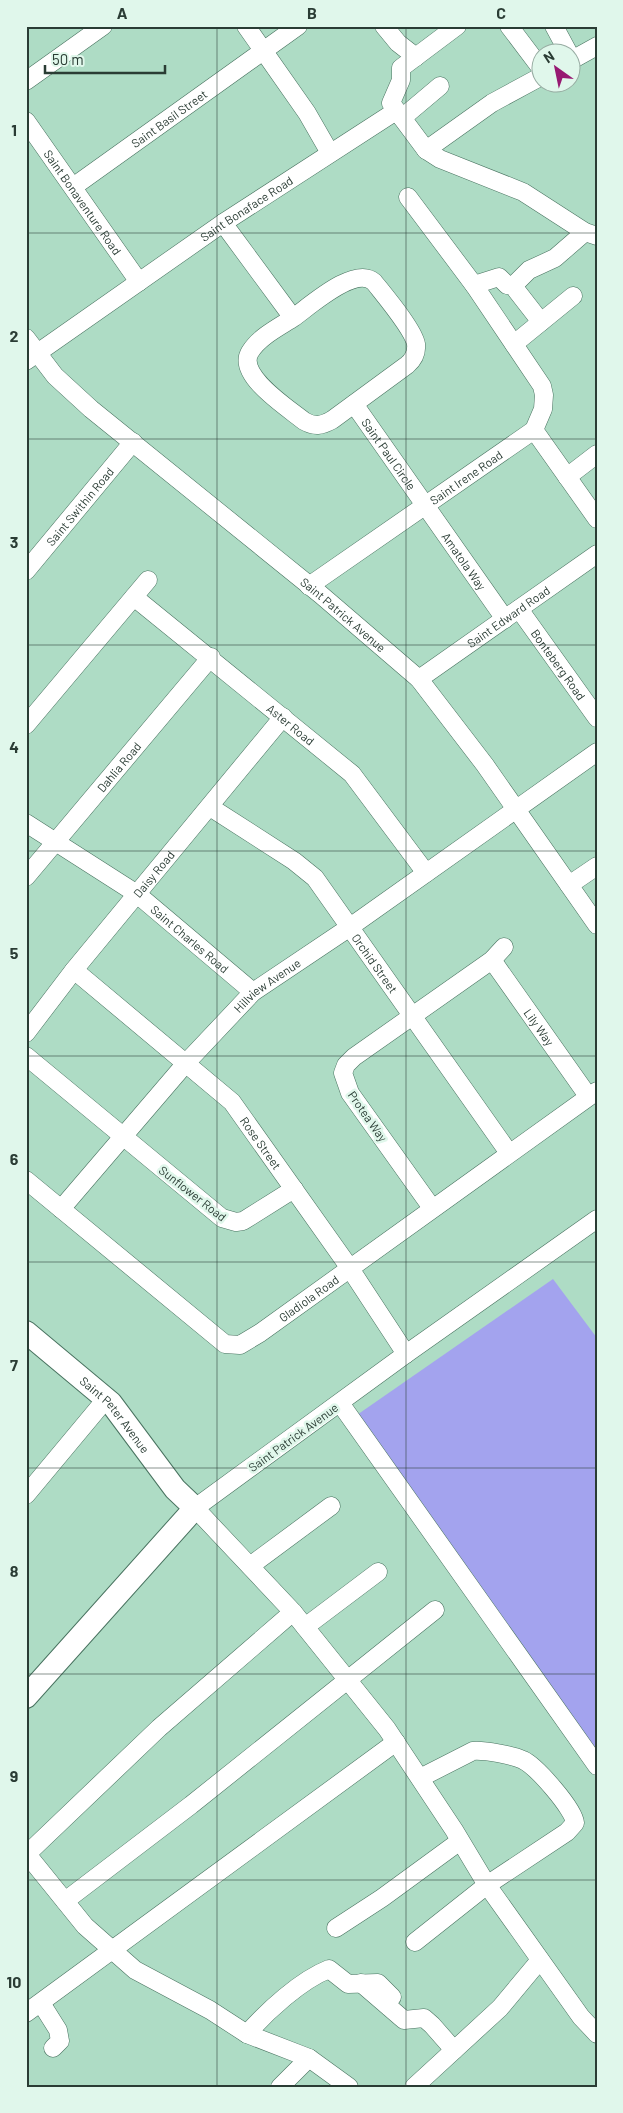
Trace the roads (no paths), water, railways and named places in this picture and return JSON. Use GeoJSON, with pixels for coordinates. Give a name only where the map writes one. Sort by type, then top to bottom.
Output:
{"type":"FeatureCollection","features":[{"type":"Feature","properties":{"kind":"street"},"geometry":{"type":"LineString","coordinates":[[246,26],[307,113],[330,153]]}},
{"type":"Feature","properties":{"kind":"street","name":"Saint Basil Street"},"geometry":{"type":"LineString","coordinates":[[73,187],[298,26]]}},
{"type":"Feature","properties":{"kind":"street"},"geometry":{"type":"LineString","coordinates":[[384,26],[398,43],[416,57]]}},
{"type":"Feature","properties":{"kind":"street"},"geometry":{"type":"LineString","coordinates":[[457,26],[400,70],[401,80],[390,100],[399,114],[426,150],[440,159],[523,192],[591,234],[554,258],[529,270],[513,286]]}},
{"type":"Feature","properties":{"kind":"street"},"geometry":{"type":"LineString","coordinates":[[509,26],[530,54]]}},
{"type":"Feature","properties":{"kind":"street"},"geometry":{"type":"LineString","coordinates":[[554,26],[562,42]]}},
{"type":"Feature","properties":{"kind":"street"},"geometry":{"type":"LineString","coordinates":[[26,80],[101,27]]}},
{"type":"Feature","properties":{"kind":"street"},"geometry":{"type":"LineString","coordinates":[[580,54],[597,46]]}},
{"type":"Feature","properties":{"kind":"street"},"geometry":{"type":"LineString","coordinates":[[426,150],[478,112],[530,83]]}},
{"type":"Feature","properties":{"kind":"street","name":"Saint Bonaface Road"},"geometry":{"type":"LineString","coordinates":[[32,357],[223,223],[330,153],[399,114],[440,86]]}},
{"type":"Feature","properties":{"kind":"street","name":"Saint Bonaventure Road"},"geometry":{"type":"LineString","coordinates":[[26,121],[139,282]]}},
{"type":"Feature","properties":{"kind":"street"},"geometry":{"type":"LineString","coordinates":[[408,197],[474,285],[535,375],[544,395],[543,409],[534,430],[597,519]]}},
{"type":"Feature","properties":{"kind":"street"},"geometry":{"type":"LineString","coordinates":[[223,223],[293,318]]}},
{"type":"Feature","properties":{"kind":"street"},"geometry":{"type":"LineString","coordinates":[[474,285],[497,276],[507,285],[513,286],[540,322]]}},
{"type":"Feature","properties":{"kind":"street"},"geometry":{"type":"LineString","coordinates":[[357,277],[370,279],[395,310],[411,334],[416,344],[415,354],[407,365],[325,424],[312,425],[270,394],[252,375],[247,359],[249,353],[266,336],[293,318],[349,279],[357,277]]}},
{"type":"Feature","properties":{"kind":"street"},"geometry":{"type":"LineString","coordinates":[[514,344],[573,296]]}},
{"type":"Feature","properties":{"kind":"street","name":"Saint Patrick Avenue"},"geometry":{"type":"LineString","coordinates":[[26,338],[32,357],[90,408],[309,586],[419,679],[445,711],[516,809],[597,925]]}},
{"type":"Feature","properties":{"kind":"street","name":"Saint Paul Circle"},"geometry":{"type":"LineString","coordinates":[[354,404],[425,505]]}},
{"type":"Feature","properties":{"kind":"street","name":"Saint Irene Road"},"geometry":{"type":"LineString","coordinates":[[309,586],[534,430]]}},
{"type":"Feature","properties":{"kind":"street","name":"Saint Swithin Road"},"geometry":{"type":"LineString","coordinates":[[26,571],[134,442]]}},
{"type":"Feature","properties":{"kind":"street"},"geometry":{"type":"LineString","coordinates":[[567,478],[597,454]]}},
{"type":"Feature","properties":{"kind":"street","name":"Amatola Way"},"geometry":{"type":"LineString","coordinates":[[425,505],[505,619]]}},
{"type":"Feature","properties":{"kind":"street","name":"Saint Edward Road"},"geometry":{"type":"LineString","coordinates":[[419,679],[597,554]]}},
{"type":"Feature","properties":{"kind":"street"},"geometry":{"type":"LineString","coordinates":[[26,726],[148,580]]}},
{"type":"Feature","properties":{"kind":"street","name":"Aster Road"},"geometry":{"type":"LineString","coordinates":[[134,597],[352,774],[387,818],[426,873]]}},
{"type":"Feature","properties":{"kind":"street","name":"Bonteberg Road"},"geometry":{"type":"LineString","coordinates":[[519,609],[597,718]]}},
{"type":"Feature","properties":{"kind":"street","name":"Dahlia Road"},"geometry":{"type":"LineString","coordinates":[[26,877],[211,658]]}},
{"type":"Feature","properties":{"kind":"street","name":"Daisy Road"},"geometry":{"type":"LineString","coordinates":[[26,1033],[74,970],[283,717]]}},
{"type":"Feature","properties":{"kind":"street","name":"Hillview Avenue"},"geometry":{"type":"LineString","coordinates":[[61,1209],[186,1063],[253,992],[350,927],[597,752]]}},
{"type":"Feature","properties":{"kind":"street","name":"Orchid Street"},"geometry":{"type":"LineString","coordinates":[[210,807],[306,870],[324,889],[509,1153]]}},
{"type":"Feature","properties":{"kind":"street","name":"Saint Charles Road"},"geometry":{"type":"LineString","coordinates":[[26,823],[137,894],[253,992]]}},
{"type":"Feature","properties":{"kind":"street"},"geometry":{"type":"LineString","coordinates":[[569,885],[597,866]]}},
{"type":"Feature","properties":{"kind":"street","name":"Lily Way"},"geometry":{"type":"LineString","coordinates":[[412,1015],[498,953],[592,1093]]}},
{"type":"Feature","properties":{"kind":"street","name":"Rose Street"},"geometry":{"type":"LineString","coordinates":[[74,970],[232,1102],[349,1267],[406,1354]]}},
{"type":"Feature","properties":{"kind":"street","name":"Protea Way"},"geometry":{"type":"LineString","coordinates":[[412,1015],[354,1057],[346,1065],[343,1073],[350,1093],[432,1208]]}},
{"type":"Feature","properties":{"kind":"street"},"geometry":{"type":"LineString","coordinates":[[26,1056],[122,1136]]}},
{"type":"Feature","properties":{"kind":"street","name":"Gladiola Road"},"geometry":{"type":"LineString","coordinates":[[26,1180],[225,1344],[232,1346],[240,1345],[260,1333],[592,1093]]}},
{"type":"Feature","properties":{"kind":"street","name":"Sunflower Road"},"geometry":{"type":"LineString","coordinates":[[122,1136],[222,1218],[230,1221],[236,1222],[251,1218],[294,1189]]}},
{"type":"Feature","properties":{"kind":"street","name":"Saint Patrick Avenue"},"geometry":{"type":"LineString","coordinates":[[26,1697],[195,1508],[406,1354],[597,1219]]}},
{"type":"Feature","properties":{"kind":"street","name":"Saint Peter Avenue"},"geometry":{"type":"LineString","coordinates":[[26,1332],[106,1399],[121,1414],[175,1489],[195,1508]]}},
{"type":"Feature","properties":{"kind":"street"},"geometry":{"type":"LineString","coordinates":[[26,1495],[106,1399]]}},
{"type":"Feature","properties":{"kind":"street"},"geometry":{"type":"LineString","coordinates":[[340,1403],[597,1766]]}},
{"type":"Feature","properties":{"kind":"street"},"geometry":{"type":"LineString","coordinates":[[250,1566],[331,1506]]}},
{"type":"Feature","properties":{"kind":"street"},"geometry":{"type":"LineString","coordinates":[[195,1508],[293,1612],[348,1679],[396,1742],[487,1885],[581,2017],[597,2034]]}},
{"type":"Feature","properties":{"kind":"street"},"geometry":{"type":"LineString","coordinates":[[305,1627],[378,1572]]}},
{"type":"Feature","properties":{"kind":"street"},"geometry":{"type":"LineString","coordinates":[[65,1901],[435,1610]]}},
{"type":"Feature","properties":{"kind":"street"},"geometry":{"type":"LineString","coordinates":[[293,1612],[159,1728],[26,1853],[85,1926],[135,1970],[210,2010],[247,2034],[309,2058],[349,2087]]}},
{"type":"Feature","properties":{"kind":"street"},"geometry":{"type":"LineString","coordinates":[[26,2014],[396,1742]]}},
{"type":"Feature","properties":{"kind":"street"},"geometry":{"type":"LineString","coordinates":[[414,1942],[487,1885],[573,1827],[575,1822],[573,1814],[542,1777],[526,1762],[516,1757],[482,1750],[473,1751],[420,1778]]}},
{"type":"Feature","properties":{"kind":"street"},"geometry":{"type":"LineString","coordinates":[[336,1928],[382,1898],[460,1841]]}},
{"type":"Feature","properties":{"kind":"street"},"geometry":{"type":"LineString","coordinates":[[414,2087],[500,2008],[540,1960]]}},
{"type":"Feature","properties":{"kind":"street"},"geometry":{"type":"LineString","coordinates":[[247,2034],[268,2011],[326,1970],[331,1969],[348,1984],[378,1983],[392,1997]]}},
{"type":"Feature","properties":{"kind":"street"},"geometry":{"type":"LineString","coordinates":[[361,1983],[404,2020],[420,2018],[428,2021],[454,2050]]}},
{"type":"Feature","properties":{"kind":"street"},"geometry":{"type":"LineString","coordinates":[[41,2003],[60,2034],[60,2040],[53,2048]]}},
{"type":"Feature","properties":{"kind":"street"},"geometry":{"type":"LineString","coordinates":[[280,2087],[309,2058]]}}]}
